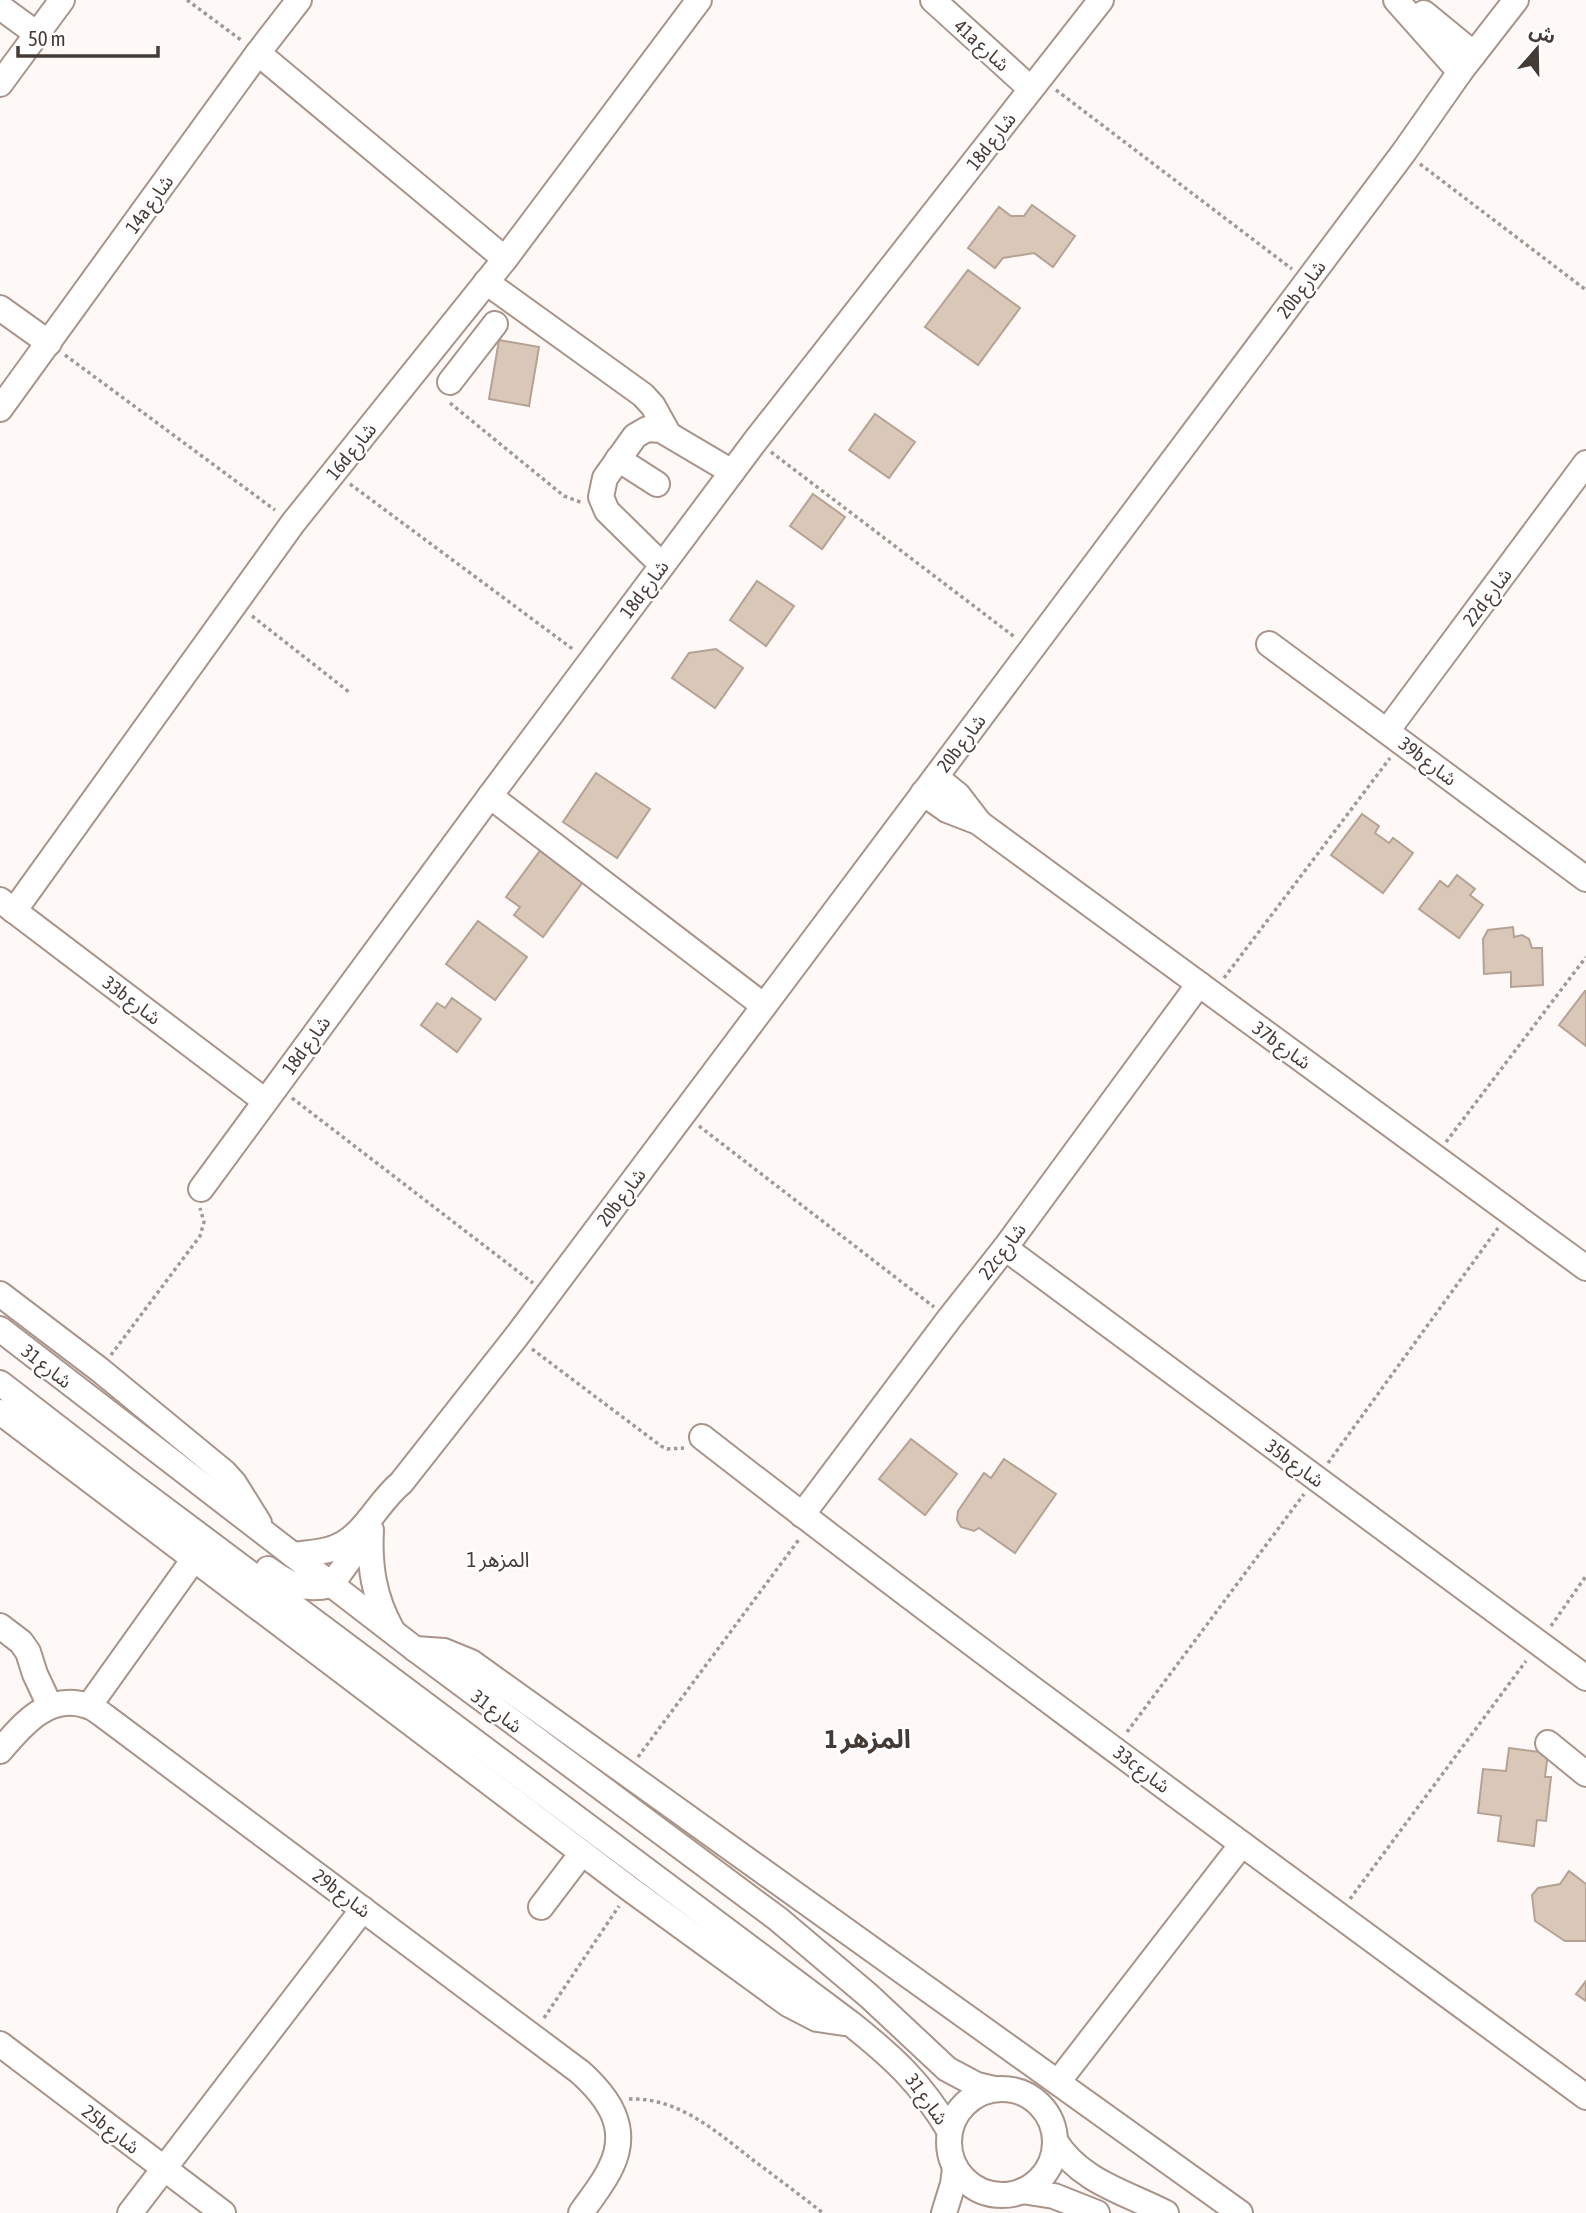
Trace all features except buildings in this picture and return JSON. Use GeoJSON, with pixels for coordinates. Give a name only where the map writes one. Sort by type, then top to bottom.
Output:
{"type":"FeatureCollection","features":[{"type":"Feature","properties":{"kind":"street"},"geometry":{"type":"LineString","coordinates":[[0,84],[62,0]]}},
{"type":"Feature","properties":{"kind":"street","name":"14a شارع"},"geometry":{"type":"LineString","coordinates":[[0,409],[299,0]]}},
{"type":"Feature","properties":{"kind":"street","name":"16d شارع"},"geometry":{"type":"LineString","coordinates":[[7,905],[293,523],[505,259],[699,0]]}},
{"type":"Feature","properties":{"kind":"street","name":"41a شارع"},"geometry":{"type":"LineString","coordinates":[[933,0],[1036,83]]}},
{"type":"Feature","properties":{"kind":"street","name":"18d شارع"},"geometry":{"type":"LineString","coordinates":[[201,1189],[756,440],[1101,0]]}},
{"type":"Feature","properties":{"kind":"street"},"geometry":{"type":"LineString","coordinates":[[1396,0],[1467,63]]}},
{"type":"Feature","properties":{"kind":"street"},"geometry":{"type":"LineString","coordinates":[[1408,0],[1467,63]]}},
{"type":"Feature","properties":{"kind":"street","name":"20b شارع"},"geometry":{"type":"LineString","coordinates":[[331,1585],[387,1508],[401,1483],[516,1337],[684,1114],[1516,0]]}},
{"type":"Feature","properties":{"kind":"street"},"geometry":{"type":"LineString","coordinates":[[0,7],[37,34]]}},
{"type":"Feature","properties":{"kind":"street"},"geometry":{"type":"LineString","coordinates":[[258,53],[505,259]]}},
{"type":"Feature","properties":{"kind":"street"},"geometry":{"type":"LineString","coordinates":[[486,282],[643,395],[653,406],[668,433]]}},
{"type":"Feature","properties":{"kind":"street"},"geometry":{"type":"LineString","coordinates":[[0,308],[49,343]]}},
{"type":"Feature","properties":{"kind":"street"},"geometry":{"type":"LineString","coordinates":[[436,345],[453,382],[489,332],[456,319]]}},
{"type":"Feature","properties":{"kind":"street"},"geometry":{"type":"LineString","coordinates":[[662,565],[603,505],[602,484],[618,459],[640,431],[654,428],[668,433],[732,472]]}},
{"type":"Feature","properties":{"kind":"street"},"geometry":{"type":"LineString","coordinates":[[618,459],[657,484]]}},
{"type":"Feature","properties":{"kind":"street","name":"22d شارع"},"geometry":{"type":"LineString","coordinates":[[1394,737],[1586,463]]}},
{"type":"Feature","properties":{"kind":"street","name":"39b شارع"},"geometry":{"type":"LineString","coordinates":[[1269,644],[1586,879]]}},
{"type":"Feature","properties":{"kind":"street","name":"37b شارع"},"geometry":{"type":"LineString","coordinates":[[930,785],[958,795],[978,822],[1586,1268]]}},
{"type":"Feature","properties":{"kind":"street"},"geometry":{"type":"LineString","coordinates":[[490,796],[764,1006]]}},
{"type":"Feature","properties":{"kind":"street","name":"33b شارع"},"geometry":{"type":"LineString","coordinates":[[7,905],[270,1093]]}},
{"type":"Feature","properties":{"kind":"street","name":"22c شارع"},"geometry":{"type":"LineString","coordinates":[[807,1519],[949,1319],[1206,989]]}},
{"type":"Feature","properties":{"kind":"street","name":"35b شارع"},"geometry":{"type":"LineString","coordinates":[[1005,1248],[1586,1678]]}},
{"type":"Feature","properties":{"kind":"street"},"geometry":{"type":"LineString","coordinates":[[0,1294],[100,1370],[224,1472],[267,1535]]}},
{"type":"Feature","properties":{"kind":"street","name":"شارع 31"},"geometry":{"type":"LineString","coordinates":[[0,1329],[415,1650],[778,1919],[859,1987],[947,2069],[977,2085],[994,2089]]}},
{"type":"Feature","properties":{"kind":"street","name":"شارع 31"},"geometry":{"type":"LineString","coordinates":[[0,1383],[850,2023],[912,2077],[950,2130]]}},
{"type":"Feature","properties":{"kind":"street"},"geometry":{"type":"LineString","coordinates":[[0,1412],[630,1889],[802,2013],[817,2019],[850,2023]]}},
{"type":"Feature","properties":{"kind":"street","name":"33c شارع"},"geometry":{"type":"LineString","coordinates":[[702,1437],[807,1519],[1242,1844],[1586,2097]]}},
{"type":"Feature","properties":{"kind":"street"},"geometry":{"type":"LineString","coordinates":[[128,1482],[168,1494],[290,1584],[313,1588],[331,1585]]}},
{"type":"Feature","properties":{"kind":"street","name":"20b شارع"},"geometry":{"type":"LineString","coordinates":[[293,1555],[332,1549],[344,1543],[364,1526],[401,1483]]}},
{"type":"Feature","properties":{"kind":"street"},"geometry":{"type":"LineString","coordinates":[[371,1530],[370,1557],[374,1584],[378,1601],[394,1634]]}},
{"type":"Feature","properties":{"kind":"street"},"geometry":{"type":"LineString","coordinates":[[0,1751],[32,1716],[50,1706],[69,1703],[89,1706],[194,1559]]}},
{"type":"Feature","properties":{"kind":"street"},"geometry":{"type":"LineString","coordinates":[[0,1626],[21,1642],[33,1662],[35,1674],[50,1706]]}},
{"type":"Feature","properties":{"kind":"street"},"geometry":{"type":"LineString","coordinates":[[415,1650],[444,1651],[471,1662],[1240,2213]]}},
{"type":"Feature","properties":{"kind":"street","name":"29b شارع"},"geometry":{"type":"LineString","coordinates":[[89,1706],[580,2072],[611,2108]]}},
{"type":"Feature","properties":{"kind":"street"},"geometry":{"type":"LineString","coordinates":[[1548,1743],[1583,1765]]}},
{"type":"Feature","properties":{"kind":"street"},"geometry":{"type":"LineString","coordinates":[[1058,2082],[1242,1844]]}},
{"type":"Feature","properties":{"kind":"street"},"geometry":{"type":"LineString","coordinates":[[541,1907],[582,1853]]}},
{"type":"Feature","properties":{"kind":"street"},"geometry":{"type":"LineString","coordinates":[[130,2213],[363,1909]]}},
{"type":"Feature","properties":{"kind":"street","name":"25b شارع"},"geometry":{"type":"LineString","coordinates":[[0,2044],[223,2213]]}},
{"type":"Feature","properties":{"kind":"street"},"geometry":{"type":"LineString","coordinates":[[980,2213],[997,2200],[1015,2193],[1033,2185],[1042,2176],[1054,2154],[1053,2128],[1041,2106],[1031,2097],[1007,2089],[981,2093],[961,2107],[950,2130],[950,2156],[955,2168],[972,2186],[984,2192],[996,2195],[1015,2193],[1054,2196],[1097,2213]]}},
{"type":"Feature","properties":{"kind":"street"},"geometry":{"type":"LineString","coordinates":[[581,2213],[611,2168],[617,2151],[618,2134],[611,2108]]}},
{"type":"Feature","properties":{"kind":"street"},"geometry":{"type":"LineString","coordinates":[[1055,2141],[1063,2154],[1087,2175],[1166,2213]]}},
{"type":"Feature","properties":{"kind":"street"},"geometry":{"type":"LineString","coordinates":[[944,2213],[955,2168]]}},
{"type":"Feature","properties":{"kind":"path"},"geometry":{"type":"LineString","coordinates":[[187,0],[258,53]]}},
{"type":"Feature","properties":{"kind":"path"},"geometry":{"type":"LineString","coordinates":[[1036,83],[1307,281]]}},
{"type":"Feature","properties":{"kind":"path"},"geometry":{"type":"LineString","coordinates":[[1404,152],[1586,290]]}},
{"type":"Feature","properties":{"kind":"path"},"geometry":{"type":"LineString","coordinates":[[49,343],[293,523]]}},
{"type":"Feature","properties":{"kind":"path"},"geometry":{"type":"LineString","coordinates":[[453,382],[564,496],[583,503],[603,505]]}},
{"type":"Feature","properties":{"kind":"path"},"geometry":{"type":"LineString","coordinates":[[756,440],[1031,650]]}},
{"type":"Feature","properties":{"kind":"path"},"geometry":{"type":"LineString","coordinates":[[334,472],[589,662]]}},
{"type":"Feature","properties":{"kind":"path"},"geometry":{"type":"LineString","coordinates":[[235,603],[349,692]]}},
{"type":"Feature","properties":{"kind":"path"},"geometry":{"type":"LineString","coordinates":[[1206,989],[1394,737]]}},
{"type":"Feature","properties":{"kind":"path"},"geometry":{"type":"LineString","coordinates":[[1434,1157],[1586,957]]}},
{"type":"Feature","properties":{"kind":"path"},"geometry":{"type":"LineString","coordinates":[[270,1093],[548,1294]]}},
{"type":"Feature","properties":{"kind":"path"},"geometry":{"type":"LineString","coordinates":[[684,1114],[949,1319]]}},
{"type":"Feature","properties":{"kind":"path"},"geometry":{"type":"LineString","coordinates":[[100,1370],[202,1232],[204,1222],[201,1189]]}},
{"type":"Feature","properties":{"kind":"path"},"geometry":{"type":"LineString","coordinates":[[516,1337],[661,1446],[667,1449],[684,1448],[702,1437]]}},
{"type":"Feature","properties":{"kind":"path"},"geometry":{"type":"LineString","coordinates":[[626,1773],[807,1519]]}},
{"type":"Feature","properties":{"kind":"path"},"geometry":{"type":"LineString","coordinates":[[1338,1915],[1586,1576]]}},
{"type":"Feature","properties":{"kind":"path"},"geometry":{"type":"LineString","coordinates":[[532,2036],[630,1889]]}},
{"type":"Feature","properties":{"kind":"path"},"geometry":{"type":"LineString","coordinates":[[611,2108],[641,2098],[680,2110],[697,2119],[823,2213]]}},
{"type":"Feature","properties":{"kind":"district","name":"المزهر 1"},"geometry":{"type":"Point","coordinates":[498,1559]}},
{"type":"Feature","properties":{"kind":"district","name":"المزهر 1"},"geometry":{"type":"Point","coordinates":[868,1739]}}]}
